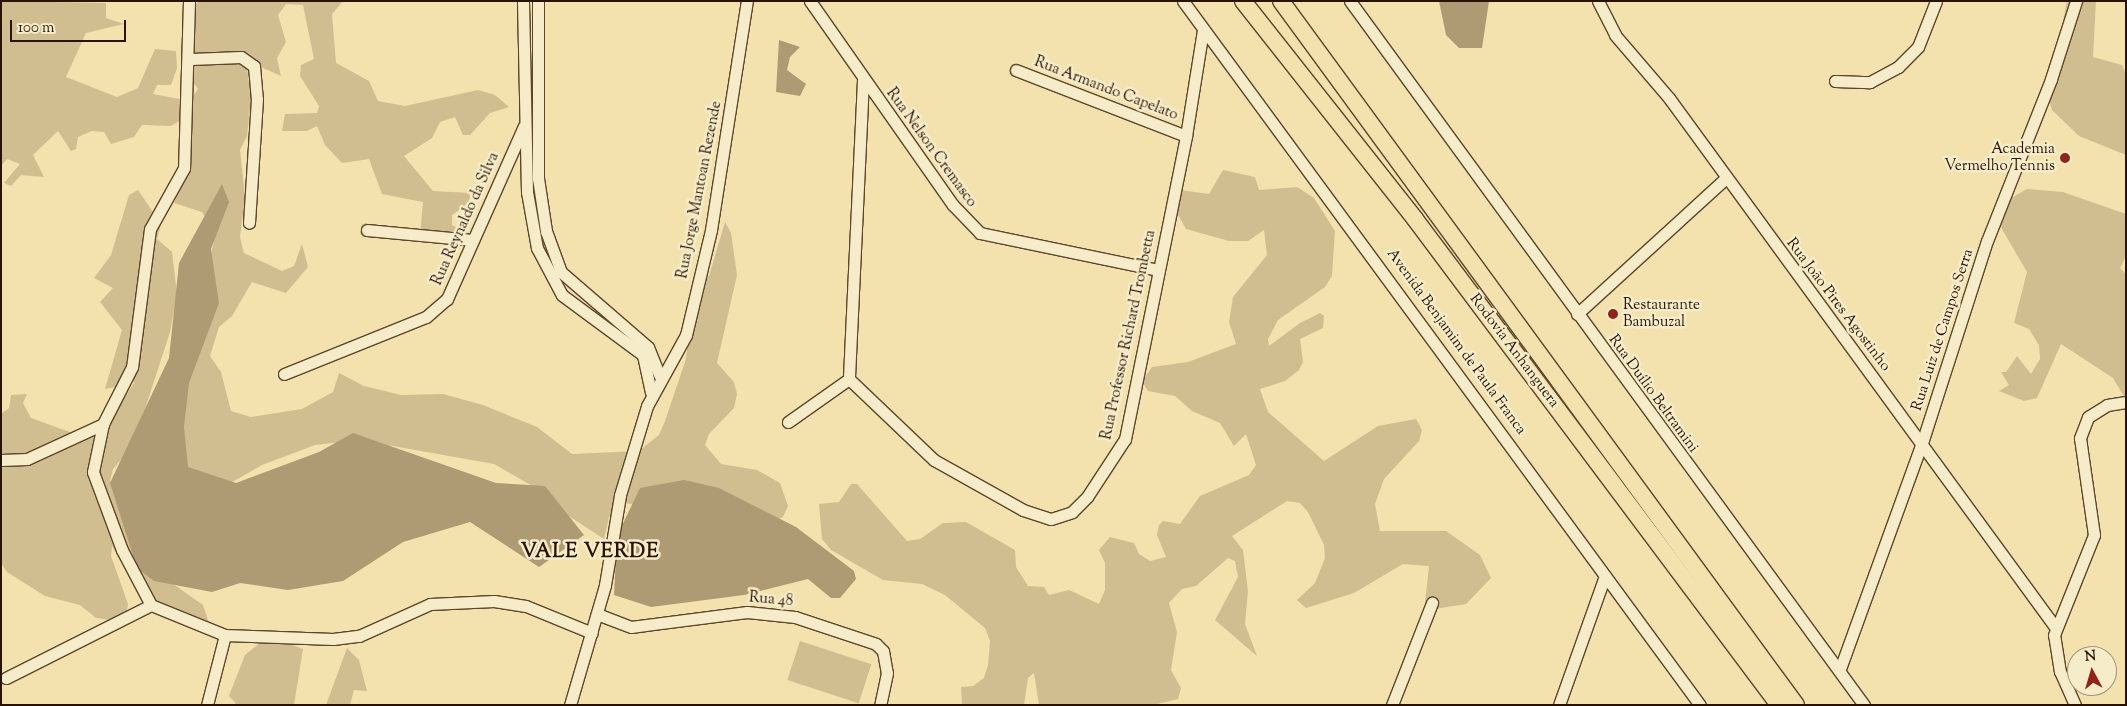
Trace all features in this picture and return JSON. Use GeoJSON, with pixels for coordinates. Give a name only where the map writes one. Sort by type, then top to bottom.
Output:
{"type":"FeatureCollection","features":[{"type":"Feature","properties":{"kind":"highway","name":"Rodovia Anhanguera"},"geometry":{"type":"LineString","coordinates":[[1243,1],[1415,219],[1779,705]]}},
{"type":"Feature","properties":{"kind":"highway","name":"Rodovia Anhanguera"},"geometry":{"type":"LineString","coordinates":[[1281,1],[1796,705]]}},
{"type":"Feature","properties":{"kind":"street"},"geometry":{"type":"LineString","coordinates":[[189,1],[191,60],[184,168],[150,229],[132,367],[103,424],[93,472],[96,488],[151,605],[225,635],[348,639],[420,606],[463,600],[526,606],[592,633],[570,705]]}},
{"type":"Feature","properties":{"kind":"street"},"geometry":{"type":"LineString","coordinates":[[524,1],[529,209],[544,268],[562,295],[643,355],[650,375],[651,398]]}},
{"type":"Feature","properties":{"kind":"street"},"geometry":{"type":"LineString","coordinates":[[538,1],[537,152],[546,231],[561,272],[648,347],[660,376]]}},
{"type":"Feature","properties":{"kind":"street","name":"Rua Jorge Mantoan Rezende"},"geometry":{"type":"LineString","coordinates":[[592,633],[620,495],[651,398],[660,376],[678,356],[686,335],[711,230],[747,1]]}},
{"type":"Feature","properties":{"kind":"street","name":"Rua Nelson Cremasco"},"geometry":{"type":"LineString","coordinates":[[810,1],[863,80],[953,205],[980,233],[1158,270]]}},
{"type":"Feature","properties":{"kind":"street","name":"Avenida Benjamim de Paula Franca"},"geometry":{"type":"LineString","coordinates":[[1183,1],[1700,705]]}},
{"type":"Feature","properties":{"kind":"street","name":"Rua Duílio Beltramini"},"geometry":{"type":"LineString","coordinates":[[1350,1],[1577,314],[1840,669],[1864,705]]}},
{"type":"Feature","properties":{"kind":"street","name":"Rua João Pires Agostinho"},"geometry":{"type":"LineString","coordinates":[[1598,1],[1615,35],[1669,98],[1725,179],[1922,443],[2055,627]]}},
{"type":"Feature","properties":{"kind":"street"},"geometry":{"type":"LineString","coordinates":[[1834,81],[1870,82],[1898,67],[1918,47],[1936,1]]}},
{"type":"Feature","properties":{"kind":"street","name":"Rua Luiz de Campos Serra"},"geometry":{"type":"LineString","coordinates":[[1840,669],[1922,443],[1987,241],[2051,79],[2074,2]]}},
{"type":"Feature","properties":{"kind":"street","name":"Rua Professor Richard Trombetta"},"geometry":{"type":"LineString","coordinates":[[849,379],[934,460],[1023,510],[1044,518],[1059,518],[1087,497],[1122,446],[1186,136],[1203,30]]}},
{"type":"Feature","properties":{"kind":"street"},"geometry":{"type":"LineString","coordinates":[[191,60],[241,57],[254,66],[256,128],[249,223]]}},
{"type":"Feature","properties":{"kind":"street","name":"Rua Armando Capelato"},"geometry":{"type":"LineString","coordinates":[[1016,70],[1186,136]]}},
{"type":"Feature","properties":{"kind":"street"},"geometry":{"type":"LineString","coordinates":[[788,422],[849,379],[863,80]]}},
{"type":"Feature","properties":{"kind":"street","name":"Rua Reynaldo da Silva"},"geometry":{"type":"LineString","coordinates":[[284,374],[437,310],[455,287],[472,240],[526,123]]}},
{"type":"Feature","properties":{"kind":"street"},"geometry":{"type":"LineString","coordinates":[[1577,314],[1725,179]]}},
{"type":"Feature","properties":{"kind":"street"},"geometry":{"type":"LineString","coordinates":[[367,230],[472,240]]}},
{"type":"Feature","properties":{"kind":"street"},"geometry":{"type":"LineString","coordinates":[[2075,705],[2060,672],[2055,627],[2074,592],[2094,536],[2079,451],[2082,428],[2097,410],[2126,402]]}},
{"type":"Feature","properties":{"kind":"street"},"geometry":{"type":"LineString","coordinates":[[1,460],[27,459],[103,424]]}},
{"type":"Feature","properties":{"kind":"street"},"geometry":{"type":"LineString","coordinates":[[1559,705],[1605,576]]}},
{"type":"Feature","properties":{"kind":"street"},"geometry":{"type":"LineString","coordinates":[[1392,705],[1432,602]]}},
{"type":"Feature","properties":{"kind":"street"},"geometry":{"type":"LineString","coordinates":[[6,678],[151,605]]}},
{"type":"Feature","properties":{"kind":"street","name":"Rua 48"},"geometry":{"type":"LineString","coordinates":[[597,614],[631,627],[746,612],[795,616],[876,644],[883,651],[887,673],[880,705]]}},
{"type":"Feature","properties":{"kind":"street"},"geometry":{"type":"LineString","coordinates":[[207,705],[225,635]]}},
{"type":"Feature","properties":{"kind":"shaded area"},"geometry":{"type":"Polygon","coordinates":[[[1,1],[106,3],[106,18],[124,24],[86,33],[66,77],[117,97],[138,88],[155,49],[176,51],[177,68],[171,85],[157,85],[153,94],[190,101],[198,89],[190,78],[192,8],[199,1],[343,1],[332,14],[336,63],[369,81],[378,101],[405,106],[478,90],[495,95],[509,107],[490,113],[470,135],[463,135],[455,117],[440,122],[432,138],[404,156],[433,191],[471,193],[468,204],[452,215],[452,225],[470,234],[454,242],[434,242],[420,235],[423,202],[382,194],[369,159],[342,163],[325,145],[317,126],[307,131],[282,131],[285,114],[317,113],[319,106],[300,76],[301,65],[314,59],[303,5],[286,4],[278,15],[286,42],[277,58],[281,76],[246,60],[251,99],[247,136],[240,150],[245,197],[240,237],[244,253],[282,271],[294,266],[302,244],[308,267],[286,293],[252,282],[232,316],[219,327],[210,356],[221,372],[231,411],[251,417],[302,409],[333,392],[339,373],[364,386],[401,395],[443,394],[483,405],[537,427],[572,454],[639,451],[659,435],[665,421],[686,359],[695,284],[709,276],[725,222],[731,233],[737,275],[717,363],[734,382],[737,394],[734,408],[709,434],[705,445],[721,464],[757,470],[780,483],[788,506],[783,517],[772,522],[623,503],[609,517],[604,539],[564,513],[541,491],[494,464],[359,440],[315,445],[262,465],[227,485],[192,475],[171,434],[215,236],[202,212],[174,203],[184,176],[181,120],[171,126],[142,125],[134,137],[111,144],[104,132],[92,131],[78,137],[76,149],[71,151],[58,131],[33,155],[44,177],[21,175],[11,186],[4,183],[20,164],[7,159],[1,166],[1,1]]]}},
{"type":"Feature","properties":{"kind":"shaded area"},"geometry":{"type":"Polygon","coordinates":[[[1439,1],[1489,1],[1482,48],[1459,48],[1446,35],[1439,1]]]}},
{"type":"Feature","properties":{"kind":"shaded area"},"geometry":{"type":"Polygon","coordinates":[[[2067,1],[2096,1],[2093,57],[2122,65],[2126,74],[2126,155],[2079,136],[2052,110],[2048,96],[2067,1]]]}},
{"type":"Feature","properties":{"kind":"shaded area"},"geometry":{"type":"Polygon","coordinates":[[[779,40],[800,47],[790,57],[787,70],[806,84],[800,96],[776,92],[779,40]]]}},
{"type":"Feature","properties":{"kind":"shaded area"},"geometry":{"type":"Polygon","coordinates":[[[1223,170],[1255,177],[1259,190],[1297,187],[1314,198],[1335,231],[1332,276],[1325,287],[1278,320],[1268,339],[1269,346],[1300,323],[1320,313],[1324,316],[1323,328],[1300,339],[1303,362],[1299,370],[1285,381],[1260,389],[1268,412],[1324,461],[1378,426],[1416,419],[1422,430],[1419,441],[1384,479],[1375,504],[1380,531],[1446,531],[1480,555],[1491,578],[1466,604],[1435,609],[1425,603],[1429,566],[1403,564],[1354,593],[1306,608],[1297,600],[1315,583],[1325,558],[1324,545],[1308,512],[1300,503],[1287,501],[1232,536],[1243,550],[1248,591],[1245,624],[1257,656],[1215,620],[1238,577],[1235,561],[1228,558],[1196,586],[1182,589],[1169,603],[1177,632],[1171,670],[1181,688],[1178,699],[1153,705],[1039,705],[1034,673],[1028,678],[1024,705],[962,705],[961,687],[973,686],[984,678],[988,665],[990,641],[985,628],[945,595],[922,584],[883,580],[831,550],[822,539],[819,504],[839,502],[851,484],[857,484],[907,541],[920,539],[943,523],[966,522],[1015,550],[1016,567],[1028,586],[1044,587],[1049,595],[1069,590],[1099,604],[1105,590],[1105,563],[1099,550],[1110,537],[1134,543],[1139,554],[1150,561],[1166,557],[1157,535],[1159,525],[1163,521],[1180,524],[1200,496],[1249,475],[1256,465],[1246,434],[1234,446],[1220,423],[1192,411],[1175,396],[1148,391],[1142,381],[1152,367],[1188,362],[1236,344],[1229,322],[1233,297],[1267,255],[1264,230],[1248,241],[1229,241],[1186,229],[1175,209],[1180,190],[1209,194],[1223,170]]]}},
{"type":"Feature","properties":{"kind":"shaded area"},"geometry":{"type":"Polygon","coordinates":[[[222,184],[229,202],[211,249],[219,303],[189,383],[184,427],[188,467],[236,483],[319,452],[353,433],[496,483],[545,486],[584,535],[539,567],[470,522],[403,542],[343,581],[288,590],[240,583],[212,592],[154,581],[137,568],[110,483],[169,358],[179,263],[222,184]]]}},
{"type":"Feature","properties":{"kind":"shaded area"},"geometry":{"type":"Polygon","coordinates":[[[2027,189],[2063,192],[2126,214],[2126,256],[2120,268],[2126,274],[2126,400],[2113,378],[2061,344],[2037,398],[2024,401],[1999,391],[2009,385],[2001,372],[2006,372],[2017,356],[2031,374],[2040,359],[2039,345],[2029,329],[2014,323],[2027,272],[1999,224],[2006,201],[2027,189]]]}},
{"type":"Feature","properties":{"kind":"shaded area"},"geometry":{"type":"Polygon","coordinates":[[[138,190],[161,224],[157,239],[172,252],[177,294],[170,332],[133,446],[113,469],[110,481],[166,579],[203,605],[209,623],[140,594],[112,546],[111,556],[128,604],[126,617],[117,621],[96,618],[80,605],[45,596],[7,572],[1,563],[1,414],[9,408],[11,395],[27,394],[23,403],[31,418],[78,435],[109,421],[134,383],[132,377],[120,386],[105,389],[122,330],[100,302],[113,288],[94,278],[111,255],[129,195],[138,190]]]}},
{"type":"Feature","properties":{"kind":"shaded area"},"geometry":{"type":"Polygon","coordinates":[[[684,480],[719,488],[796,527],[854,571],[856,579],[840,598],[831,598],[808,579],[744,595],[651,607],[614,595],[617,536],[640,488],[684,480]]]}},
{"type":"Feature","properties":{"kind":"shaded area"},"geometry":{"type":"Polygon","coordinates":[[[800,641],[871,664],[859,703],[787,680],[800,641]]]}},
{"type":"Feature","properties":{"kind":"shaded area"},"geometry":{"type":"Polygon","coordinates":[[[261,642],[285,642],[303,649],[294,705],[237,705],[229,696],[245,655],[261,642]]]}},
{"type":"Feature","properties":{"kind":"shaded area"},"geometry":{"type":"Polygon","coordinates":[[[347,648],[359,660],[367,691],[354,690],[350,705],[326,705],[347,648]]]}},
{"type":"Feature","properties":{"kind":"place","name":"Academia Vermelho Tennis"},"geometry":{"type":"Point","coordinates":[2065,158]}},
{"type":"Feature","properties":{"kind":"place","name":"Restaurante Bambuzal"},"geometry":{"type":"Point","coordinates":[1613,314]}},
{"type":"Feature","properties":{"kind":"district","name":"VALE VERDE"},"geometry":{"type":"Point","coordinates":[590,552]}}]}
